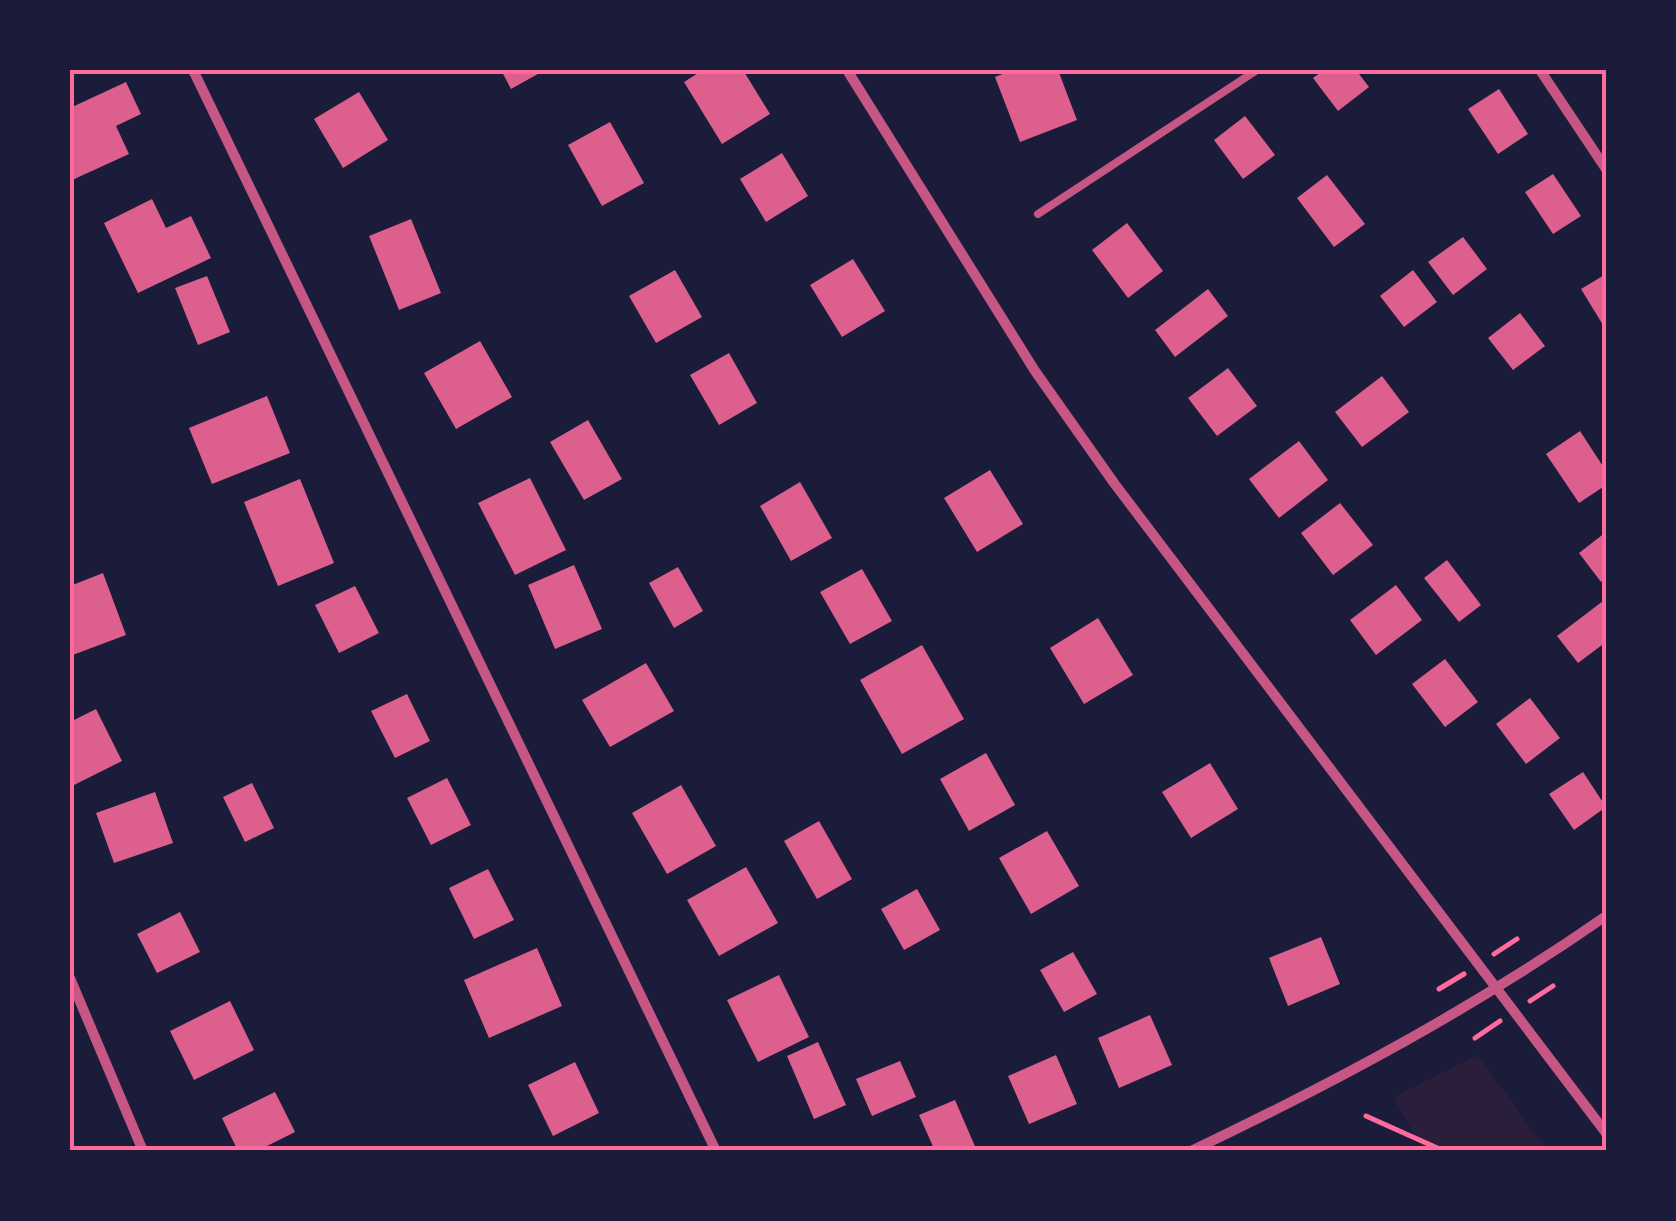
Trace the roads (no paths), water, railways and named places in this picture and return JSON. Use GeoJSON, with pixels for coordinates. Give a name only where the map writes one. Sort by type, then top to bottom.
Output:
{"type":"FeatureCollection","features":[{"type":"Feature","properties":{"kind":"street"},"geometry":{"type":"LineString","coordinates":[[194,70],[716,1151]]}},
{"type":"Feature","properties":{"kind":"street"},"geometry":{"type":"LineString","coordinates":[[848,70],[1035,371],[1114,483],[1606,1133]]}},
{"type":"Feature","properties":{"kind":"street"},"geometry":{"type":"LineString","coordinates":[[1540,70],[1606,169]]}},
{"type":"Feature","properties":{"kind":"street"},"geometry":{"type":"LineString","coordinates":[[1191,1151],[1344,1076],[1500,989],[1606,916]]}},
{"type":"Feature","properties":{"kind":"street"},"geometry":{"type":"LineString","coordinates":[[70,978],[143,1151]]}},
{"type":"Feature","properties":{"kind":"lane"},"geometry":{"type":"LineString","coordinates":[[1038,214],[1257,70]]}}]}
